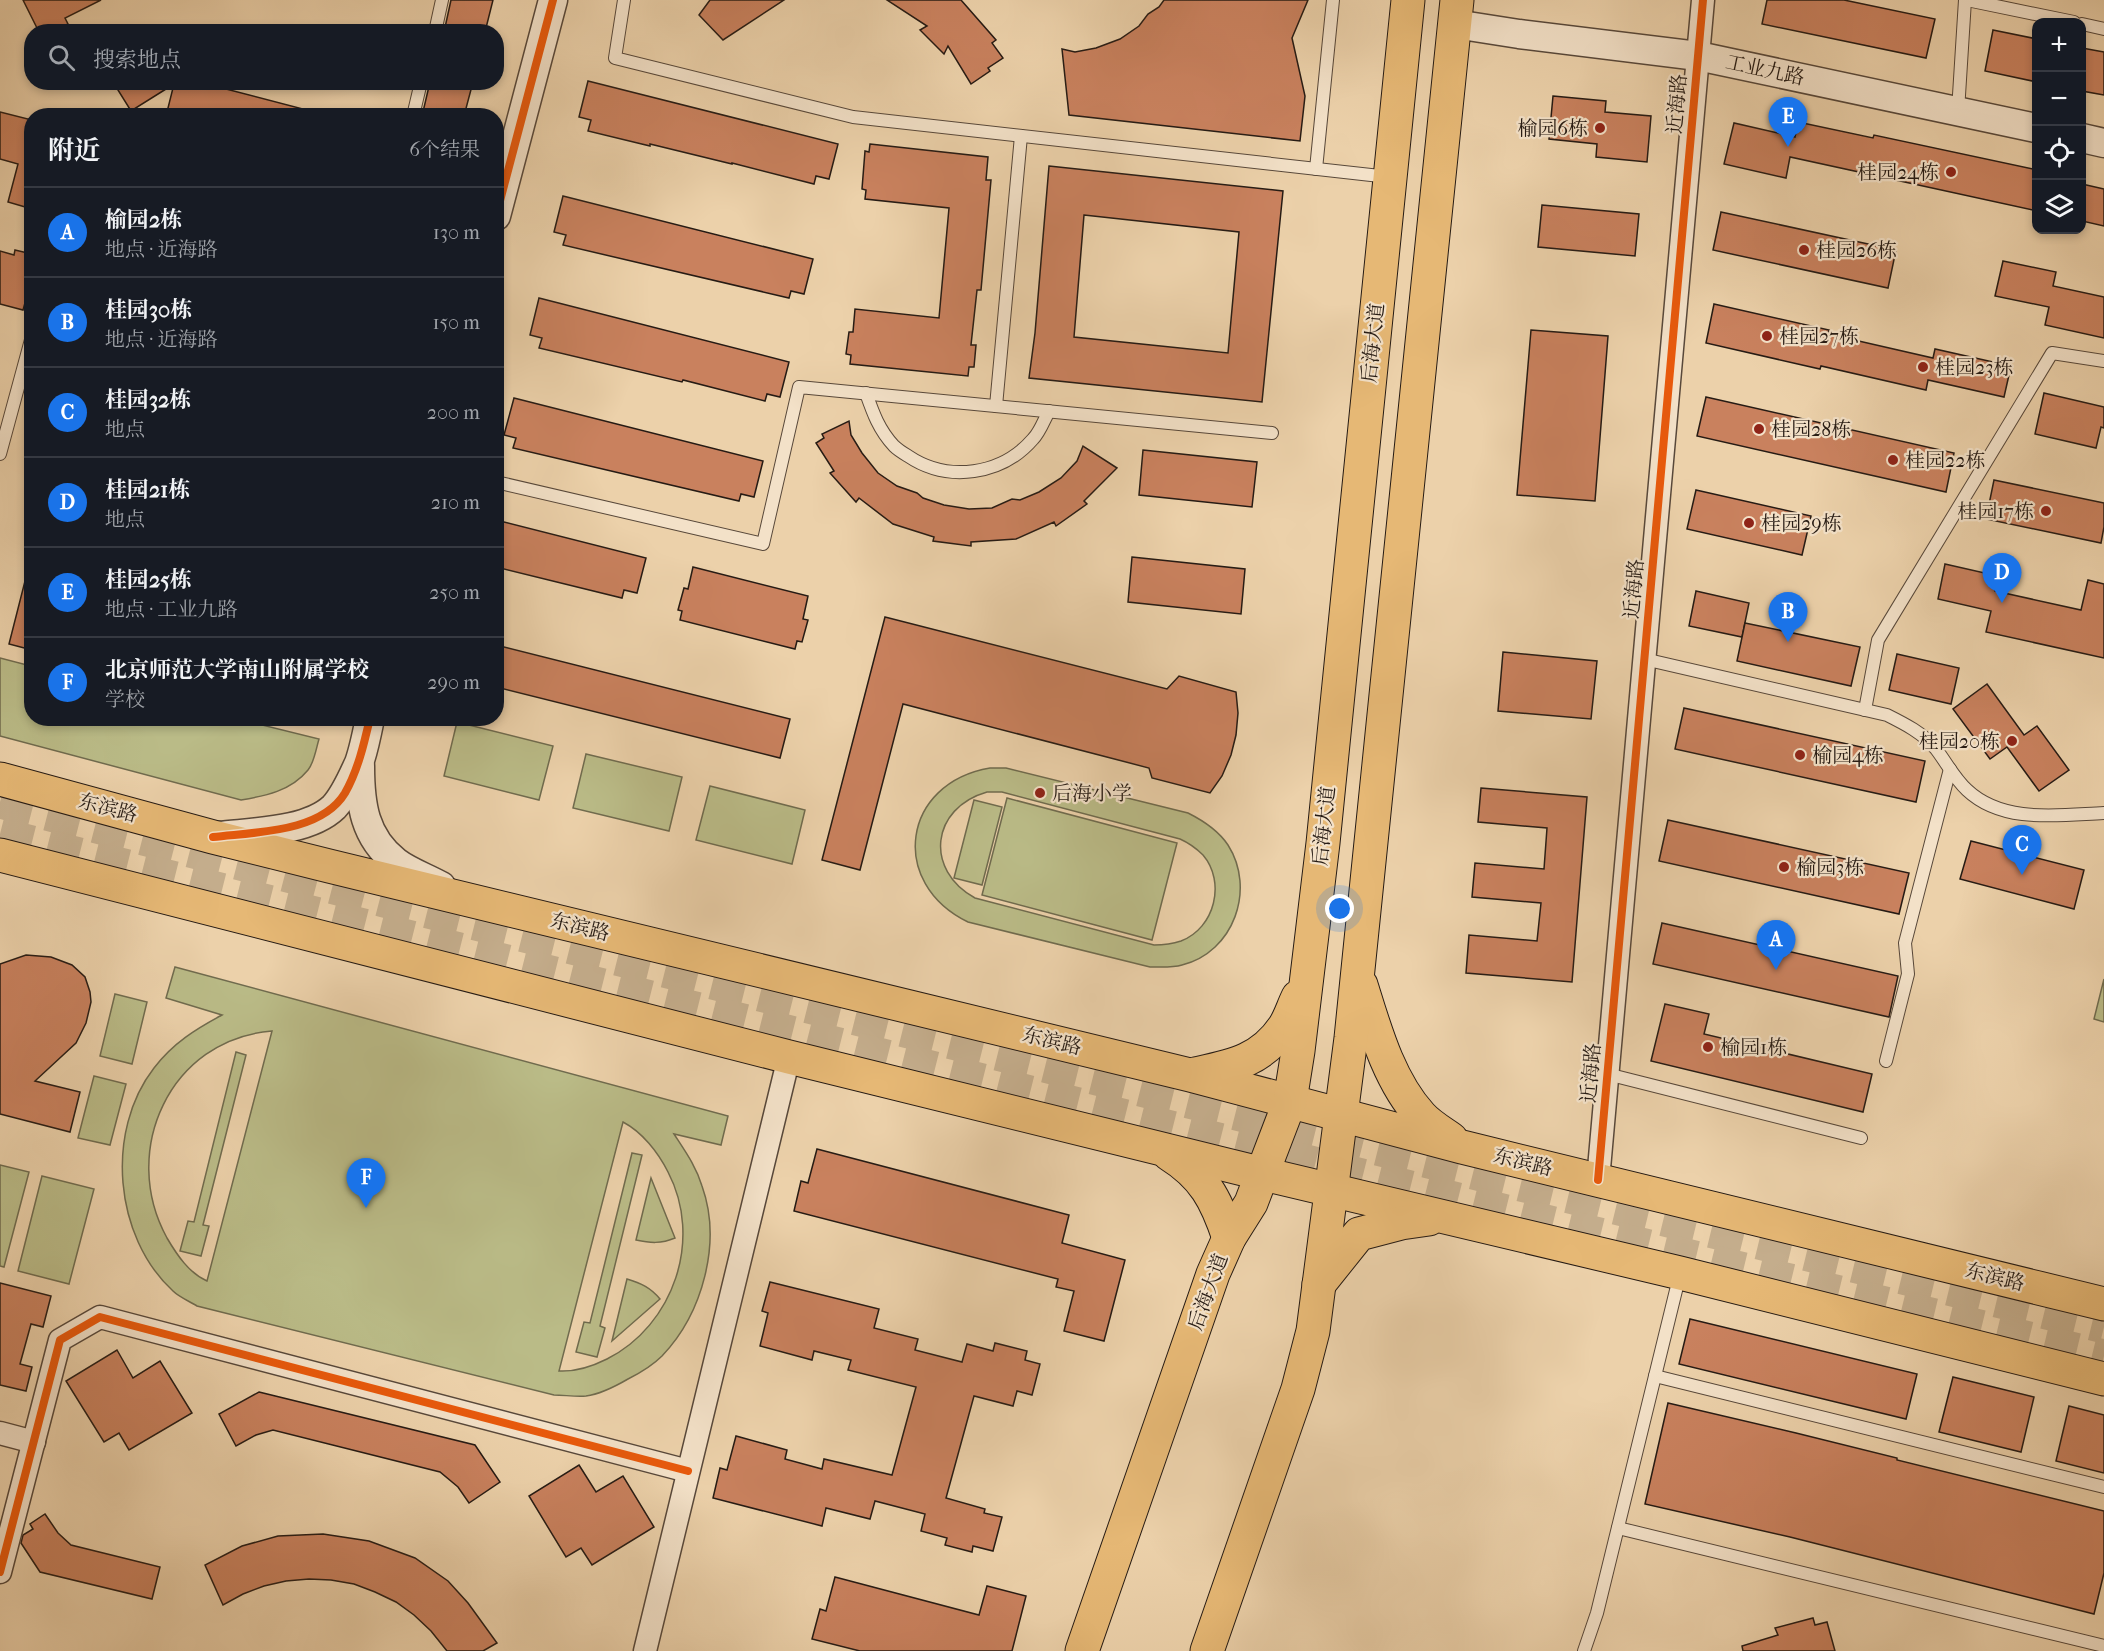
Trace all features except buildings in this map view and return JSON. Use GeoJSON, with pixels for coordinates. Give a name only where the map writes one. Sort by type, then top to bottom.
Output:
{"type":"FeatureCollection","features":[{"type":"Feature","properties":{"kind":"main road","name":"后海大道"},"geometry":{"type":"LineString","coordinates":[[1082,1651],[1213,1274],[1228,1238],[1251,1203],[1290,1101],[1323,843],[1408,0]]}},
{"type":"Feature","properties":{"kind":"main road"},"geometry":{"type":"LineString","coordinates":[[1207,1651],[1298,1389],[1313,1331],[1358,974],[1456,12]]}},
{"type":"Feature","properties":{"kind":"main road","name":"东滨路"},"geometry":{"type":"LineString","coordinates":[[0,779],[213,837],[1190,1075],[1462,1147],[2104,1304]]}},
{"type":"Feature","properties":{"kind":"main road"},"geometry":{"type":"LineString","coordinates":[[0,855],[789,1057],[1261,1174],[1680,1273],[2104,1379]]}},
{"type":"Feature","properties":{"kind":"main road"},"geometry":{"type":"LineString","coordinates":[[1358,974],[1374,1025],[1396,1081],[1422,1118],[1462,1147]]}},
{"type":"Feature","properties":{"kind":"main road"},"geometry":{"type":"LineString","coordinates":[[1190,1075],[1236,1065],[1262,1051],[1284,1027],[1306,979]]}},
{"type":"Feature","properties":{"kind":"main road"},"geometry":{"type":"LineString","coordinates":[[1156,1147],[1186,1165],[1207,1187],[1218,1207],[1228,1238]]}},
{"type":"Feature","properties":{"kind":"main road"},"geometry":{"type":"LineString","coordinates":[[1319,1284],[1359,1234],[1401,1223],[1444,1216]]}},
{"type":"Feature","properties":{"kind":"street"},"geometry":{"type":"LineString","coordinates":[[504,186],[553,0]]}},
{"type":"Feature","properties":{"kind":"street","name":"近海路"},"geometry":{"type":"LineString","coordinates":[[1598,1180],[1703,0]]}},
{"type":"Feature","properties":{"kind":"street","name":"工业九路"},"geometry":{"type":"LineString","coordinates":[[1456,12],[1519,34],[1698,56],[2032,128]]}},
{"type":"Feature","properties":{"kind":"street"},"geometry":{"type":"LineString","coordinates":[[2086,139],[2104,143]]}},
{"type":"Feature","properties":{"kind":"street"},"geometry":{"type":"LineString","coordinates":[[213,837],[288,828],[333,808],[344,794],[360,761],[368,726]]}},
{"type":"Feature","properties":{"kind":"street"},"geometry":{"type":"LineString","coordinates":[[360,761],[360,797],[367,824],[378,843],[397,862],[466,899]]}},
{"type":"Feature","properties":{"kind":"street"},"geometry":{"type":"LineString","coordinates":[[645,1651],[789,1057]]}},
{"type":"Feature","properties":{"kind":"street"},"geometry":{"type":"LineString","coordinates":[[0,1572],[60,1340],[100,1317],[688,1472]]}},
{"type":"Feature","properties":{"kind":"street"},"geometry":{"type":"LineString","coordinates":[[0,1433],[34,1442]]}},
{"type":"Feature","properties":{"kind":"lane"},"geometry":{"type":"LineString","coordinates":[[437,24],[442,0]]}},
{"type":"Feature","properties":{"kind":"lane"},"geometry":{"type":"LineString","coordinates":[[624,0],[615,58],[853,117],[1390,177]]}},
{"type":"Feature","properties":{"kind":"lane"},"geometry":{"type":"LineString","coordinates":[[1316,169],[1333,0]]}},
{"type":"Feature","properties":{"kind":"lane"},"geometry":{"type":"LineString","coordinates":[[1958,111],[1966,0],[2054,18]]}},
{"type":"Feature","properties":{"kind":"lane"},"geometry":{"type":"LineString","coordinates":[[2086,25],[2104,29]]}},
{"type":"Feature","properties":{"kind":"lane"},"geometry":{"type":"LineString","coordinates":[[415,108],[419,90]]}},
{"type":"Feature","properties":{"kind":"lane"},"geometry":{"type":"LineString","coordinates":[[996,406],[1021,136]]}},
{"type":"Feature","properties":{"kind":"lane"},"geometry":{"type":"LineString","coordinates":[[1865,710],[1878,640],[2052,353],[2104,361]]}},
{"type":"Feature","properties":{"kind":"lane"},"geometry":{"type":"LineString","coordinates":[[0,454],[24,366]]}},
{"type":"Feature","properties":{"kind":"lane"},"geometry":{"type":"LineString","coordinates":[[504,484],[763,544],[799,387],[1272,434]]}},
{"type":"Feature","properties":{"kind":"lane"},"geometry":{"type":"LineString","coordinates":[[866,393],[876,423],[895,447],[921,465],[951,473],[982,471],[1011,459],[1034,439],[1049,411]]}},
{"type":"Feature","properties":{"kind":"lane"},"geometry":{"type":"LineString","coordinates":[[1644,659],[1887,715],[1906,724],[1935,748],[1966,789],[1980,800],[2000,809],[2049,816],[2104,813]]}},
{"type":"Feature","properties":{"kind":"lane"},"geometry":{"type":"LineString","coordinates":[[1886,1061],[1908,974],[1905,944],[1950,769]]}},
{"type":"Feature","properties":{"kind":"lane"},"geometry":{"type":"LineString","coordinates":[[1607,1074],[1862,1138]]}},
{"type":"Feature","properties":{"kind":"lane"},"geometry":{"type":"LineString","coordinates":[[1584,1651],[1591,1633],[1618,1528],[1680,1273]]}},
{"type":"Feature","properties":{"kind":"lane"},"geometry":{"type":"LineString","coordinates":[[1655,1376],[2104,1487]]}},
{"type":"Feature","properties":{"kind":"lane"},"geometry":{"type":"LineString","coordinates":[[1618,1528],[2104,1646]]}},
{"type":"Feature","properties":{"kind":"green space"},"geometry":{"type":"Polygon","coordinates":[[[0,658],[24,664],[24,726],[266,726],[319,739],[310,767],[294,783],[268,794],[241,800],[0,736],[0,658]]]}},
{"type":"Feature","properties":{"kind":"green space"},"geometry":{"type":"Polygon","coordinates":[[[456,726],[473,726],[553,746],[539,800],[444,776],[456,726]]]}},
{"type":"Feature","properties":{"kind":"green space"},"geometry":{"type":"Polygon","coordinates":[[[586,754],[682,777],[669,831],[573,808],[586,754]]]}},
{"type":"Feature","properties":{"kind":"green space"},"geometry":{"type":"Polygon","coordinates":[[[990,768],[1006,768],[1188,813],[1200,819],[1224,840],[1236,862],[1240,880],[1239,899],[1235,917],[1227,933],[1215,947],[1200,958],[1178,966],[1150,967],[968,922],[942,905],[925,884],[917,860],[916,836],[923,813],[938,793],[961,777],[990,768]],[[987,792],[968,800],[954,811],[945,825],[941,840],[942,856],[947,872],[959,886],[975,898],[1154,945],[1181,941],[1193,935],[1209,915],[1215,891],[1214,878],[1203,855],[1189,844],[1180,839],[1002,792],[987,792]]]}},
{"type":"Feature","properties":{"kind":"green space"},"geometry":{"type":"Polygon","coordinates":[[[710,786],[805,810],[792,864],[696,840],[710,786]]]}},
{"type":"Feature","properties":{"kind":"green space"},"geometry":{"type":"Polygon","coordinates":[[[1007,798],[1177,843],[1152,940],[982,895],[1007,798]]]}},
{"type":"Feature","properties":{"kind":"green space"},"geometry":{"type":"Polygon","coordinates":[[[974,800],[1002,807],[982,885],[954,878],[974,800]]]}},
{"type":"Feature","properties":{"kind":"green space"},"geometry":{"type":"Polygon","coordinates":[[[175,967],[728,1116],[721,1145],[674,1134],[700,1179],[708,1208],[710,1230],[705,1276],[698,1298],[676,1339],[650,1366],[608,1389],[586,1396],[554,1395],[197,1306],[178,1295],[153,1268],[138,1242],[128,1213],[123,1183],[123,1152],[128,1122],[138,1093],[154,1068],[185,1037],[222,1015],[166,998],[175,967]],[[272,1031],[236,1039],[206,1054],[181,1077],[163,1105],[152,1136],[149,1170],[154,1204],[167,1238],[175,1251],[189,1268],[207,1281],[272,1031]],[[623,1122],[559,1371],[577,1370],[595,1364],[630,1344],[650,1325],[665,1303],[676,1278],[682,1252],[683,1225],[678,1198],[668,1172],[654,1150],[637,1131],[623,1122]]]}},
{"type":"Feature","properties":{"kind":"green space"},"geometry":{"type":"Polygon","coordinates":[[[2104,979],[2104,1022],[2094,1019],[2104,979]]]}},
{"type":"Feature","properties":{"kind":"green space"},"geometry":{"type":"Polygon","coordinates":[[[115,994],[147,1002],[132,1064],[100,1056],[115,994]]]}},
{"type":"Feature","properties":{"kind":"green space"},"geometry":{"type":"Polygon","coordinates":[[[236,1052],[246,1055],[203,1225],[209,1226],[201,1256],[180,1251],[188,1221],[194,1222],[236,1052]]]}},
{"type":"Feature","properties":{"kind":"green space"},"geometry":{"type":"Polygon","coordinates":[[[94,1076],[126,1084],[110,1145],[78,1138],[94,1076]]]}},
{"type":"Feature","properties":{"kind":"green space"},"geometry":{"type":"Polygon","coordinates":[[[632,1153],[642,1155],[600,1326],[605,1328],[597,1357],[576,1352],[584,1322],[590,1323],[632,1153]]]}},
{"type":"Feature","properties":{"kind":"green space"},"geometry":{"type":"Polygon","coordinates":[[[0,1165],[29,1172],[4,1267],[0,1266],[0,1165]]]}},
{"type":"Feature","properties":{"kind":"green space"},"geometry":{"type":"Polygon","coordinates":[[[42,1176],[94,1189],[69,1284],[18,1271],[42,1176]]]}},
{"type":"Feature","properties":{"kind":"green space"},"geometry":{"type":"Polygon","coordinates":[[[651,1178],[675,1238],[660,1242],[636,1240],[651,1178]]]}},
{"type":"Feature","properties":{"kind":"green space"},"geometry":{"type":"Polygon","coordinates":[[[627,1279],[645,1286],[660,1299],[612,1341],[627,1279]]]}},
{"type":"Feature","properties":{"kind":"tunnel"},"geometry":{"type":"LineString","coordinates":[[0,802],[384,901],[1549,1192],[2104,1327]]}},
{"type":"Feature","properties":{"kind":"tunnel"},"geometry":{"type":"LineString","coordinates":[[0,834],[1550,1222],[2104,1356]]}},
{"type":"Feature","properties":{"kind":"cycle path"},"geometry":{"type":"LineString","coordinates":[[504,186],[553,0]]}},
{"type":"Feature","properties":{"kind":"cycle path"},"geometry":{"type":"LineString","coordinates":[[1598,1180],[1703,0]]}},
{"type":"Feature","properties":{"kind":"cycle path"},"geometry":{"type":"LineString","coordinates":[[213,837],[285,828],[320,816],[334,806],[345,793],[354,775],[368,726]]}},
{"type":"Feature","properties":{"kind":"cycle path"},"geometry":{"type":"LineString","coordinates":[[0,1572],[60,1340],[100,1317],[688,1471]]}},
{"type":"Feature","properties":{"kind":"place","name":"榆园6栋"},"geometry":{"type":"Point","coordinates":[1600,128]}},
{"type":"Feature","properties":{"kind":"place","name":"桂园25栋"},"geometry":{"type":"Point","coordinates":[1788,147]}},
{"type":"Feature","properties":{"kind":"place","name":"桂园24栋"},"geometry":{"type":"Point","coordinates":[1951,172]}},
{"type":"Feature","properties":{"kind":"place","name":"桂园26栋"},"geometry":{"type":"Point","coordinates":[1804,250]}},
{"type":"Feature","properties":{"kind":"place","name":"桂园27栋"},"geometry":{"type":"Point","coordinates":[1767,336]}},
{"type":"Feature","properties":{"kind":"place","name":"桂园23栋"},"geometry":{"type":"Point","coordinates":[1923,367]}},
{"type":"Feature","properties":{"kind":"place","name":"桂园28栋"},"geometry":{"type":"Point","coordinates":[1759,429]}},
{"type":"Feature","properties":{"kind":"place","name":"桂园22栋"},"geometry":{"type":"Point","coordinates":[1893,460]}},
{"type":"Feature","properties":{"kind":"place","name":"桂园17栋"},"geometry":{"type":"Point","coordinates":[2046,511]}},
{"type":"Feature","properties":{"kind":"place","name":"桂园29栋"},"geometry":{"type":"Point","coordinates":[1749,523]}},
{"type":"Feature","properties":{"kind":"place","name":"桂园21栋"},"geometry":{"type":"Point","coordinates":[2002,603]}},
{"type":"Feature","properties":{"kind":"place","name":"桂园30栋"},"geometry":{"type":"Point","coordinates":[1788,642]}},
{"type":"Feature","properties":{"kind":"place","name":"桂园20栋"},"geometry":{"type":"Point","coordinates":[2012,741]}},
{"type":"Feature","properties":{"kind":"place","name":"榆园4栋"},"geometry":{"type":"Point","coordinates":[1800,755]}},
{"type":"Feature","properties":{"kind":"place","name":"后海小学"},"geometry":{"type":"Point","coordinates":[1040,793]}},
{"type":"Feature","properties":{"kind":"place","name":"榆园3栋"},"geometry":{"type":"Point","coordinates":[1784,867]}},
{"type":"Feature","properties":{"kind":"place","name":"桂园32栋"},"geometry":{"type":"Point","coordinates":[2022,875]}},
{"type":"Feature","properties":{"kind":"place","name":"榆园2栋"},"geometry":{"type":"Point","coordinates":[1776,970]}},
{"type":"Feature","properties":{"kind":"place","name":"榆园1栋"},"geometry":{"type":"Point","coordinates":[1708,1047]}},
{"type":"Feature","properties":{"kind":"place","name":"北京师范大学南山附属学校"},"geometry":{"type":"Point","coordinates":[366,1208]}}]}
